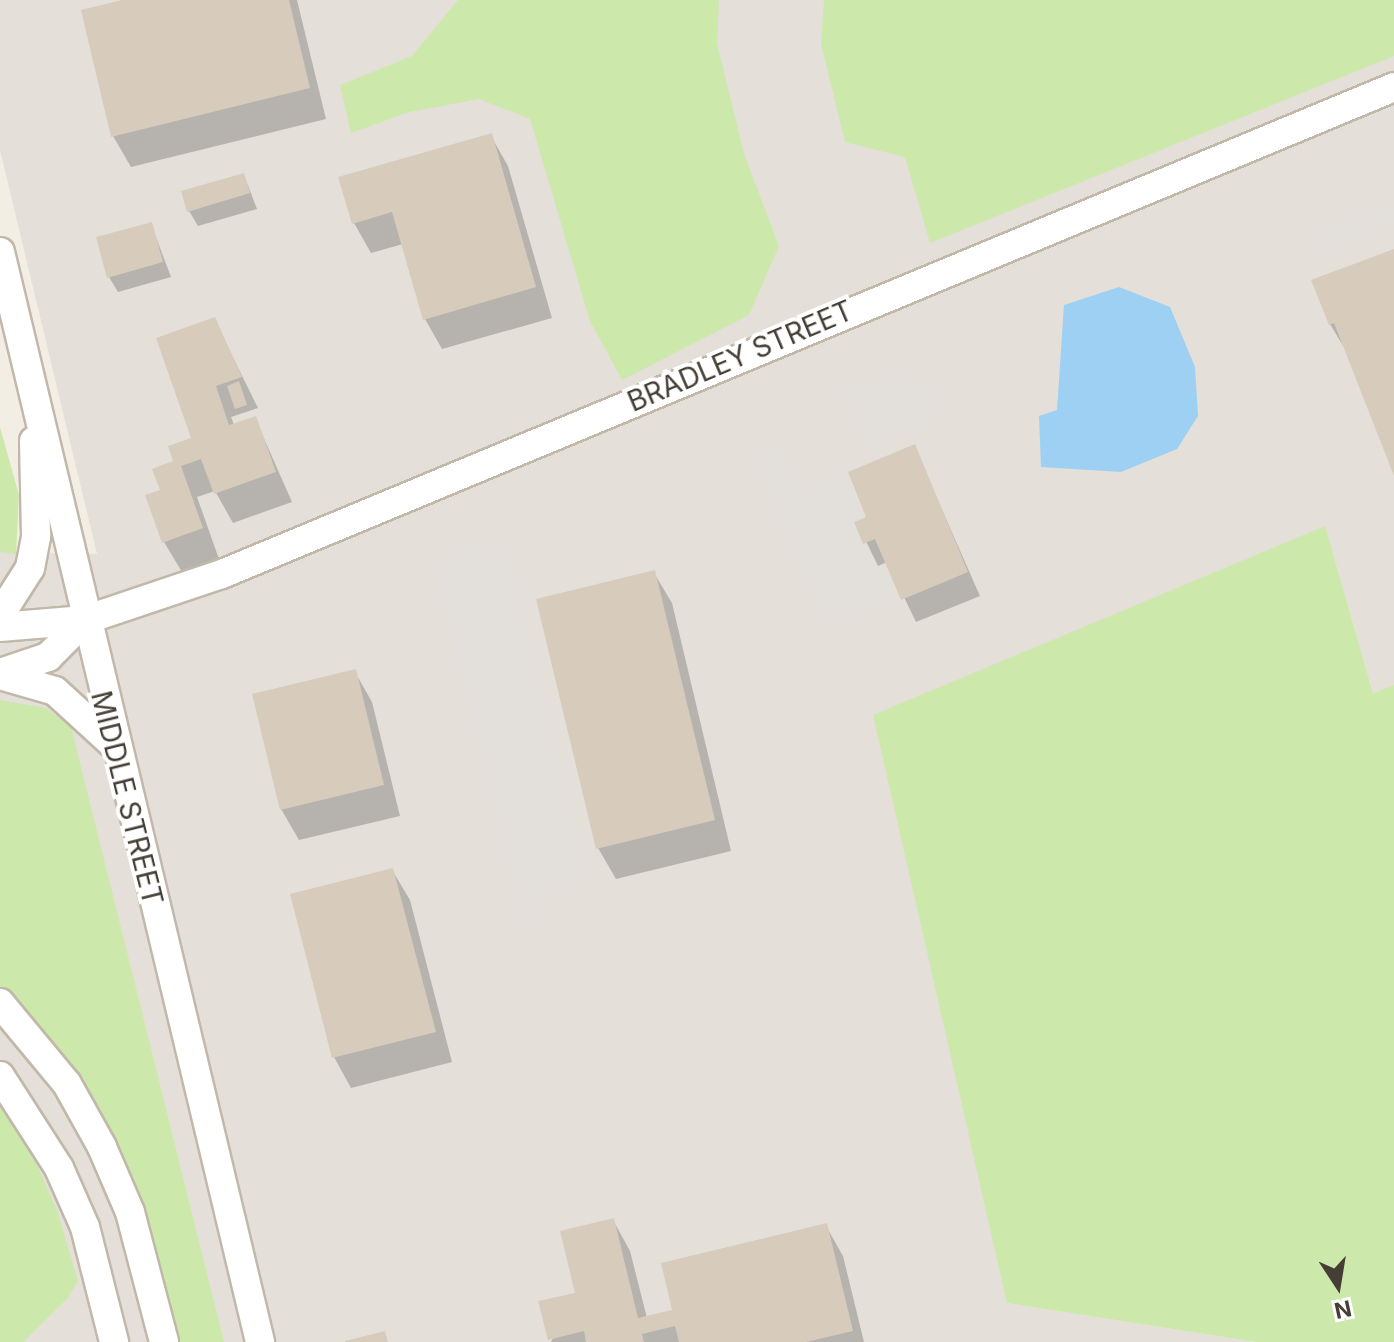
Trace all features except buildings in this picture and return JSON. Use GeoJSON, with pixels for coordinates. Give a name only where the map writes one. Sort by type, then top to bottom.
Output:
{"type":"FeatureCollection","features":[{"type":"Feature","properties":{"kind":"street","name":"BRADLEY STREET"},"geometry":{"type":"LineString","coordinates":[[85,620],[222,574],[1394,87]]}},
{"type":"Feature","properties":{"kind":"street","name":"MIDDLE STREET"},"geometry":{"type":"LineString","coordinates":[[0,252],[114,744],[260,1342]]}},
{"type":"Feature","properties":{"kind":"street"},"geometry":{"type":"LineString","coordinates":[[0,615],[30,568],[36,536],[33,388]]}},
{"type":"Feature","properties":{"kind":"street"},"geometry":{"type":"LineString","coordinates":[[0,627],[85,620]]}},
{"type":"Feature","properties":{"kind":"street"},"geometry":{"type":"LineString","coordinates":[[0,674],[48,657],[85,620]]}},
{"type":"Feature","properties":{"kind":"street"},"geometry":{"type":"LineString","coordinates":[[0,674],[55,691],[114,744]]}},
{"type":"Feature","properties":{"kind":"street"},"geometry":{"type":"LineString","coordinates":[[0,1003],[67,1084],[102,1147],[130,1212],[164,1342]]}},
{"type":"Feature","properties":{"kind":"street"},"geometry":{"type":"LineString","coordinates":[[0,1076],[34,1122],[80,1215],[114,1342]]}},
{"type":"Feature","properties":{"kind":"shaded area"},"geometry":{"type":"Polygon","coordinates":[[[0,0],[1394,0],[1394,685],[1373,693],[1325,527],[1007,1303],[1256,1342],[0,1342],[0,552],[97,554],[0,150],[0,0]]]}},
{"type":"Feature","properties":{"kind":"shaded area"},"geometry":{"type":"Polygon","coordinates":[[[1394,200],[1394,224],[1322,253],[1313,232],[1394,200]]]}},
{"type":"Feature","properties":{"kind":"shaded area"},"geometry":{"type":"Polygon","coordinates":[[[903,368],[910,384],[926,378],[939,407],[923,414],[930,427],[868,452],[843,390],[903,368]]]}},
{"type":"Feature","properties":{"kind":"shaded area"},"geometry":{"type":"Polygon","coordinates":[[[778,439],[798,486],[845,466],[866,517],[854,523],[863,544],[875,539],[899,598],[825,628],[752,450],[778,439]]]}},
{"type":"Feature","properties":{"kind":"shaded area"},"geometry":{"type":"Polygon","coordinates":[[[483,542],[486,552],[508,546],[590,883],[538,895],[544,920],[525,925],[434,555],[483,542]]]}},
{"type":"Feature","properties":{"kind":"green space"},"geometry":{"type":"Polygon","coordinates":[[[458,0],[719,0],[717,43],[744,154],[779,246],[749,315],[622,380],[590,321],[530,119],[479,99],[409,112],[351,133],[340,85],[412,56],[458,0]]]}},
{"type":"Feature","properties":{"kind":"green space"},"geometry":{"type":"Polygon","coordinates":[[[824,0],[1394,0],[1394,56],[930,243],[905,157],[845,142],[821,44],[824,0]]]}},
{"type":"Feature","properties":{"kind":"green space"},"geometry":{"type":"Polygon","coordinates":[[[0,427],[19,495],[16,554],[0,552],[0,427]]]}},
{"type":"Feature","properties":{"kind":"green space"},"geometry":{"type":"Polygon","coordinates":[[[1325,526],[1373,693],[1394,685],[1394,1342],[1256,1342],[1007,1303],[873,715],[1325,526]]]}},
{"type":"Feature","properties":{"kind":"green space"},"geometry":{"type":"Polygon","coordinates":[[[0,700],[46,708],[71,727],[224,1342],[178,1342],[146,1210],[116,1140],[57,1046],[0,989],[0,700]]]}},
{"type":"Feature","properties":{"kind":"green space"},"geometry":{"type":"Polygon","coordinates":[[[0,1107],[32,1154],[57,1210],[78,1281],[68,1298],[23,1342],[0,1342],[0,1107]]]}},
{"type":"Feature","properties":{"kind":"water"},"geometry":{"type":"Polygon","coordinates":[[[1119,287],[1170,307],[1195,367],[1198,416],[1177,449],[1121,472],[1041,467],[1039,416],[1057,410],[1064,305],[1119,287]]]}}]}
